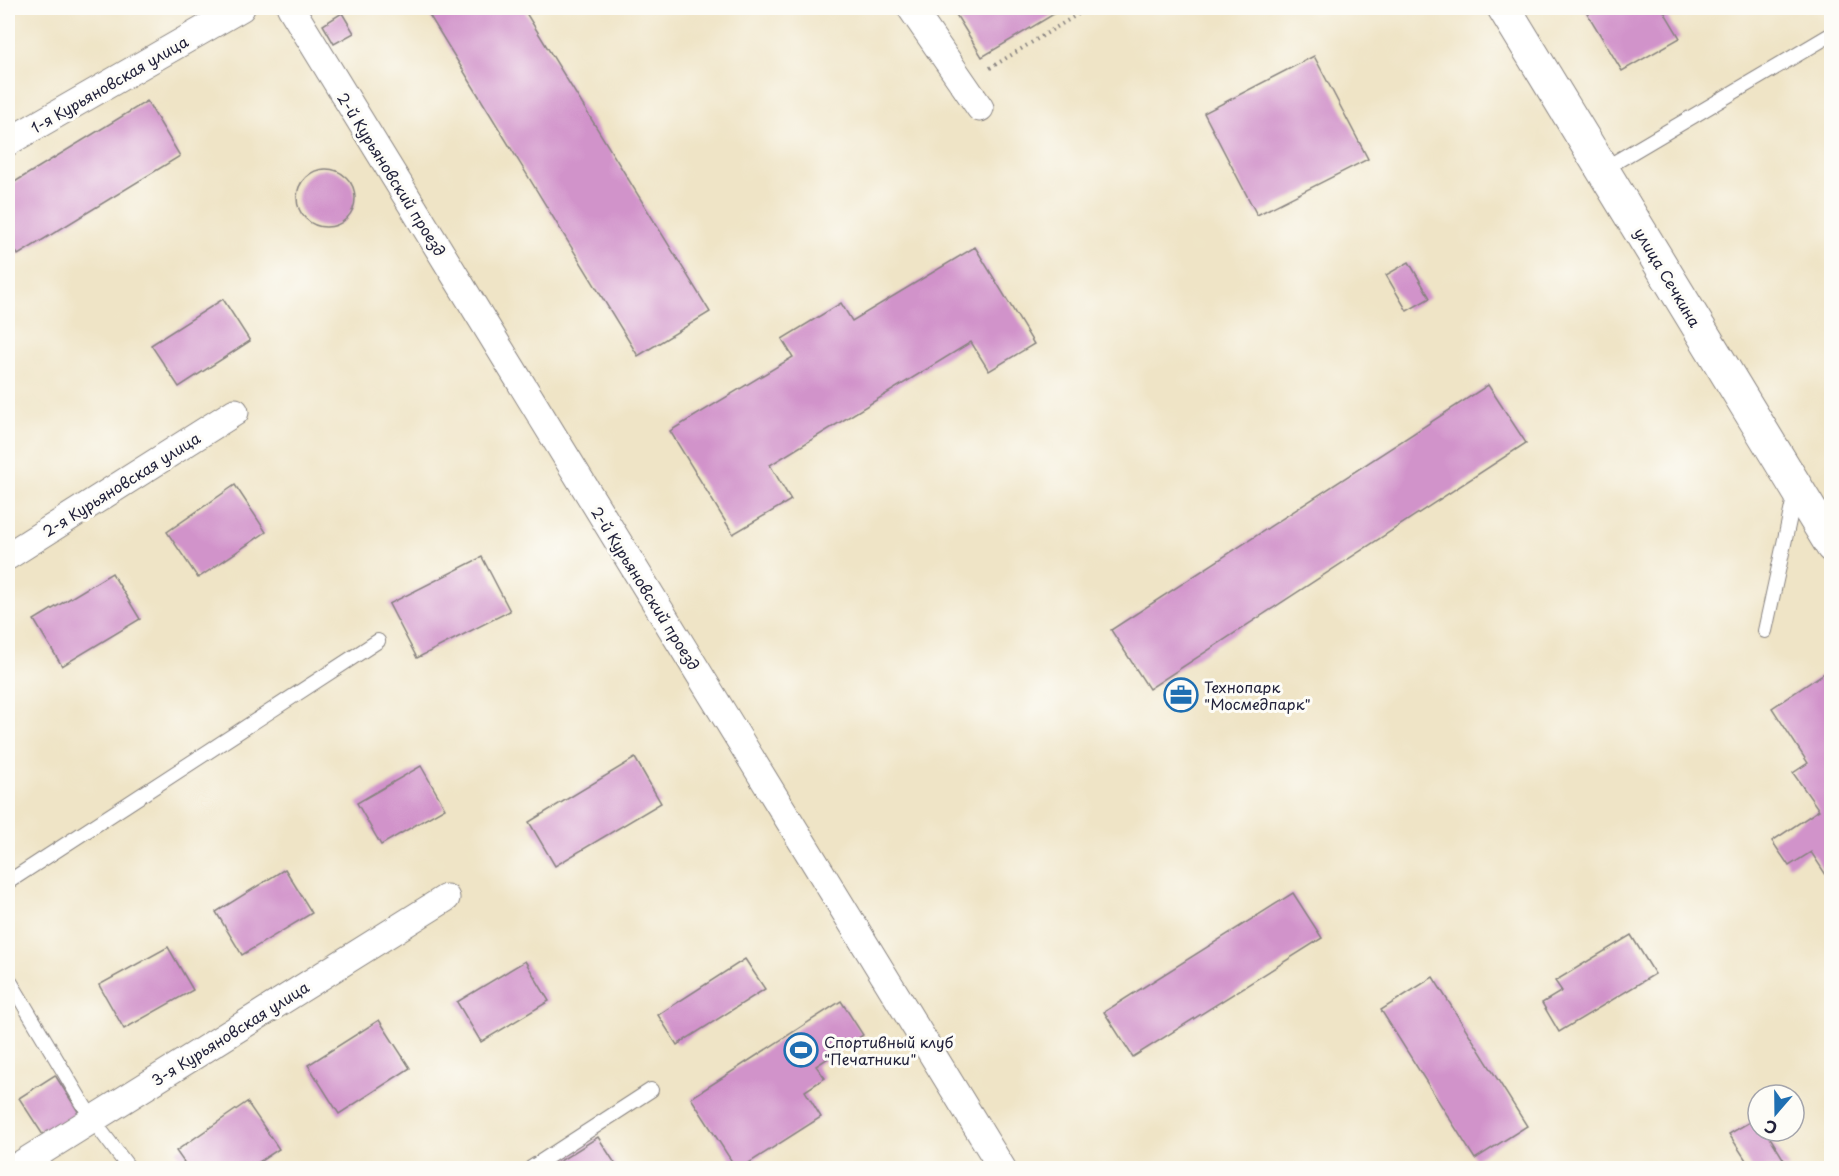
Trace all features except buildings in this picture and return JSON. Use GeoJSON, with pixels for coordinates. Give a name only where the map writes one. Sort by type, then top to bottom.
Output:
{"type":"FeatureCollection","features":[{"type":"Feature","properties":{"kind":"street","name":"1-я Курьяновская улица"},"geometry":{"type":"LineString","coordinates":[[8,142],[241,8]]}},
{"type":"Feature","properties":{"kind":"street","name":"2-й Курьяновский проезд"},"geometry":{"type":"LineString","coordinates":[[291,8],[997,1162]]}},
{"type":"Feature","properties":{"kind":"street"},"geometry":{"type":"LineString","coordinates":[[911,8],[980,108]]}},
{"type":"Feature","properties":{"kind":"street","name":"улица Сечкина"},"geometry":{"type":"LineString","coordinates":[[1504,8],[1832,546]]}},
{"type":"Feature","properties":{"kind":"street","name":"2-я Курьяновская улица"},"geometry":{"type":"LineString","coordinates":[[8,556],[235,412]]}},
{"type":"Feature","properties":{"kind":"street","name":"3-я Курьяновская улица"},"geometry":{"type":"LineString","coordinates":[[15,1168],[446,898]]}},
{"type":"Feature","properties":{"kind":"lane"},"geometry":{"type":"LineString","coordinates":[[1602,170],[1832,34]]}},
{"type":"Feature","properties":{"kind":"lane"},"geometry":{"type":"LineString","coordinates":[[1765,631],[1796,488]]}},
{"type":"Feature","properties":{"kind":"lane"},"geometry":{"type":"LineString","coordinates":[[8,882],[378,641]]}},
{"type":"Feature","properties":{"kind":"lane"},"geometry":{"type":"LineString","coordinates":[[8,978],[92,1119],[129,1168]]}},
{"type":"Feature","properties":{"kind":"lane"},"geometry":{"type":"LineString","coordinates":[[531,1168],[651,1090]]}},
{"type":"Feature","properties":{"kind":"path"},"geometry":{"type":"LineString","coordinates":[[964,84],[1088,8]]}},
{"type":"Feature","properties":{"kind":"place","name":"Технопарк \"Мосмедпарк\""},"geometry":{"type":"Point","coordinates":[1181,695]}},
{"type":"Feature","properties":{"kind":"place","name":"Спортивный клуб \"Печатники\""},"geometry":{"type":"Point","coordinates":[801,1050]}}]}
